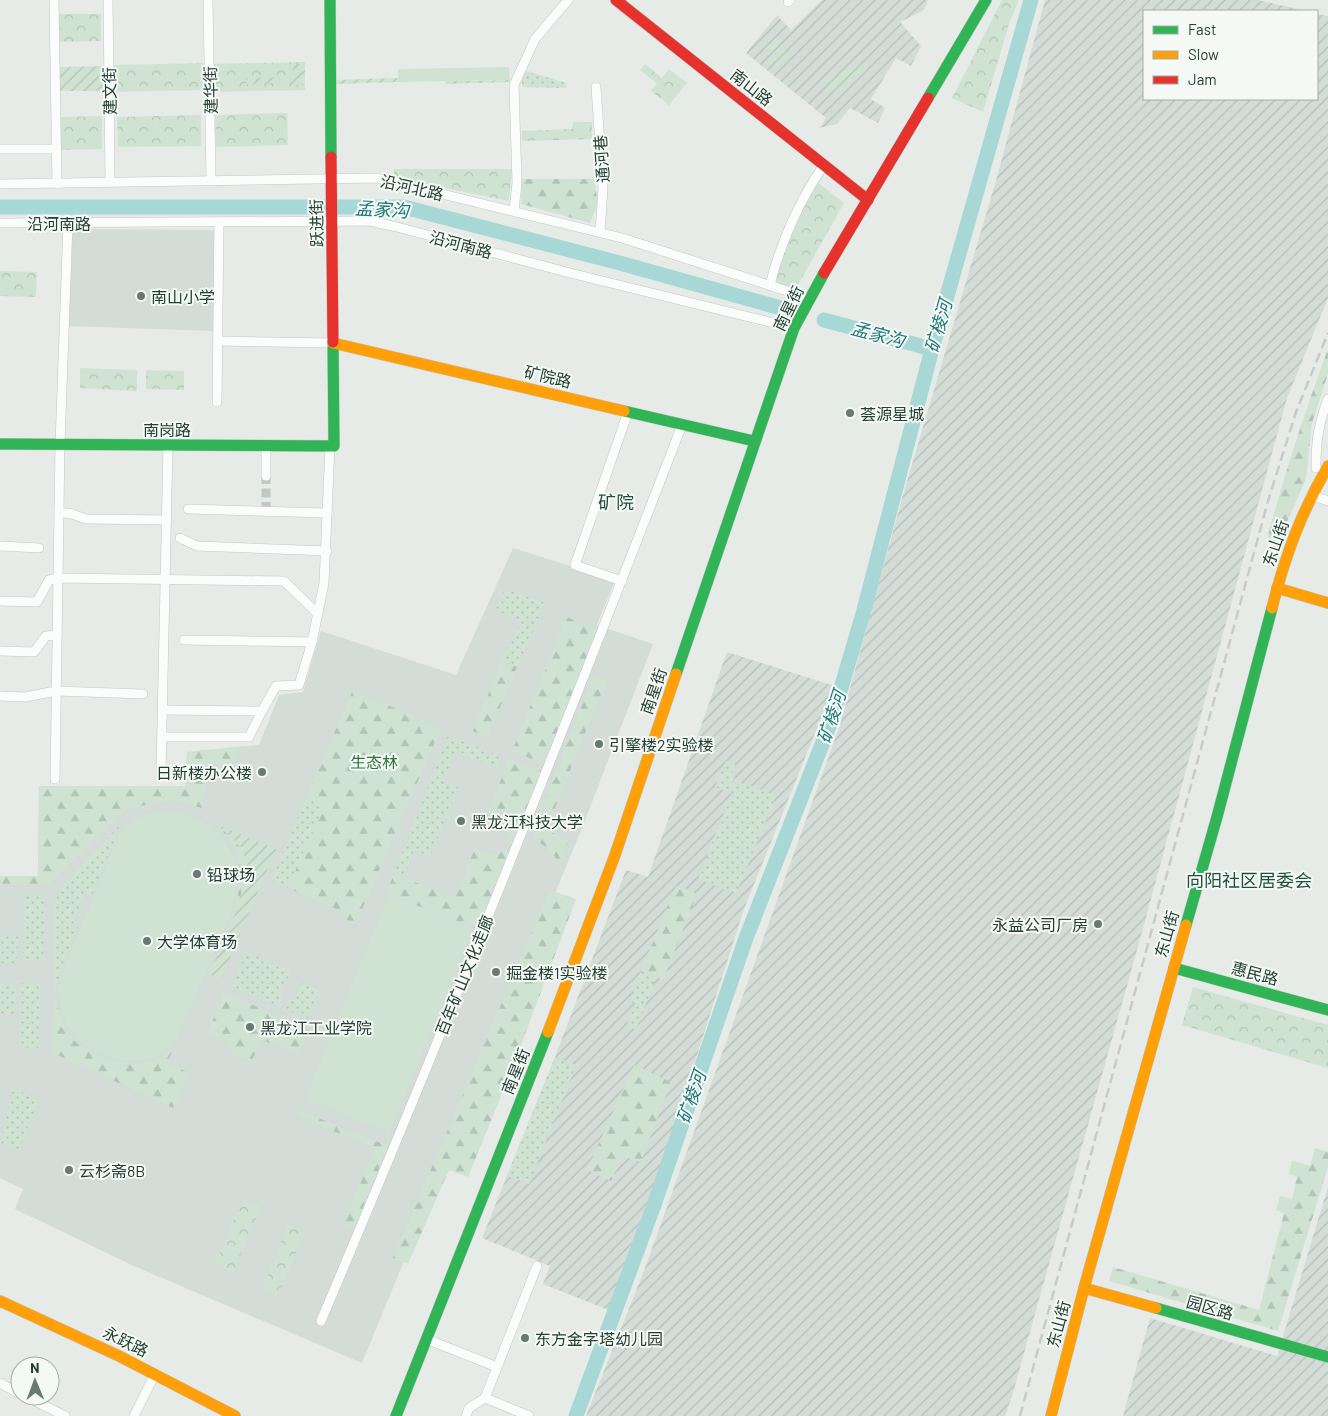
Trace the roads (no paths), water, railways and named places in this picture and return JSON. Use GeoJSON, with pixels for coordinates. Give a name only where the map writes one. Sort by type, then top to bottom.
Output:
{"type":"FeatureCollection","features":[{"type":"Feature","properties":{"kind":"main road","name":"跃进街"},"geometry":{"type":"LineString","coordinates":[[330,0],[332,446]]}},
{"type":"Feature","properties":{"kind":"main road","name":"南山路"},"geometry":{"type":"LineString","coordinates":[[616,0],[868,200]]}},
{"type":"Feature","properties":{"kind":"main road","name":"南星街"},"geometry":{"type":"LineString","coordinates":[[396,1416],[546,1036],[615,855],[754,441],[794,328],[809,298],[986,0]]}},
{"type":"Feature","properties":{"kind":"main road","name":"矿院路"},"geometry":{"type":"LineString","coordinates":[[333,343],[754,441]]}},
{"type":"Feature","properties":{"kind":"main road","name":"南岗路"},"geometry":{"type":"LineString","coordinates":[[0,444],[332,446]]}},
{"type":"Feature","properties":{"kind":"main road","name":"东山街"},"geometry":{"type":"LineString","coordinates":[[1051,1416],[1084,1288],[1216,817],[1277,588],[1293,536],[1311,495],[1328,466]]}},
{"type":"Feature","properties":{"kind":"main road"},"geometry":{"type":"LineString","coordinates":[[1277,588],[1328,603]]}},
{"type":"Feature","properties":{"kind":"main road","name":"惠民路"},"geometry":{"type":"LineString","coordinates":[[1174,968],[1328,1010]]}},
{"type":"Feature","properties":{"kind":"main road","name":"园区路"},"geometry":{"type":"LineString","coordinates":[[1084,1288],[1328,1358]]}},
{"type":"Feature","properties":{"kind":"main road","name":"永跃路"},"geometry":{"type":"LineString","coordinates":[[0,1301],[57,1326],[156,1374],[236,1416]]}},
{"type":"Feature","properties":{"kind":"street"},"geometry":{"type":"LineString","coordinates":[[54,0],[57,184]]}},
{"type":"Feature","properties":{"kind":"street","name":"建文街"},"geometry":{"type":"LineString","coordinates":[[108,0],[110,182]]}},
{"type":"Feature","properties":{"kind":"street","name":"建华街"},"geometry":{"type":"LineString","coordinates":[[208,0],[211,180]]}},
{"type":"Feature","properties":{"kind":"street"},"geometry":{"type":"LineString","coordinates":[[514,211],[517,183],[514,84],[535,39],[568,0]]}},
{"type":"Feature","properties":{"kind":"street","name":"通河巷"},"geometry":{"type":"LineString","coordinates":[[596,87],[603,189],[600,232]]}},
{"type":"Feature","properties":{"kind":"street"},"geometry":{"type":"LineString","coordinates":[[0,149],[56,149]]}},
{"type":"Feature","properties":{"kind":"street"},"geometry":{"type":"LineString","coordinates":[[770,285],[799,208],[811,184],[824,165]]}},
{"type":"Feature","properties":{"kind":"street","name":"沿河北路"},"geometry":{"type":"LineString","coordinates":[[0,184],[377,178],[600,232],[809,298]]}},
{"type":"Feature","properties":{"kind":"street","name":"沿河南路"},"geometry":{"type":"LineString","coordinates":[[0,224],[332,219],[370,222],[397,227],[794,328]]}},
{"type":"Feature","properties":{"kind":"street"},"geometry":{"type":"LineString","coordinates":[[217,402],[220,222]]}},
{"type":"Feature","properties":{"kind":"street"},"geometry":{"type":"LineString","coordinates":[[55,779],[60,444],[68,223]]}},
{"type":"Feature","properties":{"kind":"street"},"geometry":{"type":"LineString","coordinates":[[218,341],[333,343]]}},
{"type":"Feature","properties":{"kind":"street"},"geometry":{"type":"LineString","coordinates":[[1316,468],[1316,440],[1328,399]]}},
{"type":"Feature","properties":{"kind":"street"},"geometry":{"type":"LineString","coordinates":[[622,581],[574,565],[628,412]]}},
{"type":"Feature","properties":{"kind":"street","name":"百年矿山文化走廊"},"geometry":{"type":"LineString","coordinates":[[321,1321],[423,1077],[604,628],[682,424]]}},
{"type":"Feature","properties":{"kind":"street"},"geometry":{"type":"LineString","coordinates":[[161,771],[164,710],[168,445]]}},
{"type":"Feature","properties":{"kind":"street"},"geometry":{"type":"LineString","coordinates":[[266,446],[266,476]]}},
{"type":"Feature","properties":{"kind":"street"},"geometry":{"type":"LineString","coordinates":[[162,738],[249,737],[276,686],[299,685],[312,642],[324,583],[332,446]]}},
{"type":"Feature","properties":{"kind":"street"},"geometry":{"type":"LineString","coordinates":[[1311,495],[1328,501]]}},
{"type":"Feature","properties":{"kind":"street"},"geometry":{"type":"LineString","coordinates":[[188,509],[327,513]]}},
{"type":"Feature","properties":{"kind":"street"},"geometry":{"type":"LineString","coordinates":[[59,512],[86,519],[167,520]]}},
{"type":"Feature","properties":{"kind":"street"},"geometry":{"type":"LineString","coordinates":[[180,538],[197,546],[326,551]]}},
{"type":"Feature","properties":{"kind":"street"},"geometry":{"type":"LineString","coordinates":[[0,546],[39,548]]}},
{"type":"Feature","properties":{"kind":"street"},"geometry":{"type":"LineString","coordinates":[[0,601],[36,602],[49,580],[58,578],[166,581],[284,581],[318,614]]}},
{"type":"Feature","properties":{"kind":"street"},"geometry":{"type":"LineString","coordinates":[[0,651],[34,652],[46,636],[57,635]]}},
{"type":"Feature","properties":{"kind":"street"},"geometry":{"type":"LineString","coordinates":[[184,640],[312,642]]}},
{"type":"Feature","properties":{"kind":"street"},"geometry":{"type":"LineString","coordinates":[[0,696],[25,697],[56,691],[143,694]]}},
{"type":"Feature","properties":{"kind":"street"},"geometry":{"type":"LineString","coordinates":[[164,710],[262,711]]}},
{"type":"Feature","properties":{"kind":"street"},"geometry":{"type":"LineString","coordinates":[[466,1416],[469,1408],[485,1398],[537,1266]]}},
{"type":"Feature","properties":{"kind":"street"},"geometry":{"type":"LineString","coordinates":[[426,1339],[497,1367]]}},
{"type":"Feature","properties":{"kind":"street"},"geometry":{"type":"LineString","coordinates":[[134,1416],[156,1374]]}},
{"type":"Feature","properties":{"kind":"street"},"geometry":{"type":"LineString","coordinates":[[485,1398],[528,1416]]}},
{"type":"Feature","properties":{"kind":"street"},"geometry":{"type":"LineString","coordinates":[[45,1406],[65,1416]]}},
{"type":"Feature","properties":{"kind":"waterway","name":"矿棱河"},"geometry":{"type":"LineString","coordinates":[[576,1416],[654,1205],[746,938],[832,719],[864,610],[932,349],[1031,0]]}},
{"type":"Feature","properties":{"kind":"waterway","name":"孟家沟"},"geometry":{"type":"LineString","coordinates":[[0,207],[404,207],[616,262],[781,308]]}},
{"type":"Feature","properties":{"kind":"waterway","name":"孟家沟"},"geometry":{"type":"LineString","coordinates":[[824,320],[932,349]]}},
{"type":"Feature","properties":{"kind":"tunnel"},"geometry":{"type":"LineString","coordinates":[[266,476],[266,511]]}},
{"type":"Feature","properties":{"kind":"railway"},"geometry":{"type":"LineString","coordinates":[[1020,1416],[1268,501],[1296,412],[1328,333]]}},
{"type":"Feature","properties":{"kind":"place","name":"南山小学"},"geometry":{"type":"Point","coordinates":[141,296]}},
{"type":"Feature","properties":{"kind":"place","name":"荟源星城"},"geometry":{"type":"Point","coordinates":[850,413]}},
{"type":"Feature","properties":{"kind":"place","name":"引擎楼2实验楼"},"geometry":{"type":"Point","coordinates":[599,744]}},
{"type":"Feature","properties":{"kind":"place","name":"日新楼办公楼"},"geometry":{"type":"Point","coordinates":[262,772]}},
{"type":"Feature","properties":{"kind":"place","name":"黑龙江科技大学"},"geometry":{"type":"Point","coordinates":[461,821]}},
{"type":"Feature","properties":{"kind":"place","name":"铅球场"},"geometry":{"type":"Point","coordinates":[197,874]}},
{"type":"Feature","properties":{"kind":"place","name":"永益公司厂房"},"geometry":{"type":"Point","coordinates":[1098,924]}},
{"type":"Feature","properties":{"kind":"place","name":"大学体育场"},"geometry":{"type":"Point","coordinates":[147,941]}},
{"type":"Feature","properties":{"kind":"place","name":"掘金楼1实验楼"},"geometry":{"type":"Point","coordinates":[496,972]}},
{"type":"Feature","properties":{"kind":"place","name":"黑龙江工业学院"},"geometry":{"type":"Point","coordinates":[250,1027]}},
{"type":"Feature","properties":{"kind":"place","name":"云杉斋8B"},"geometry":{"type":"Point","coordinates":[69,1170]}},
{"type":"Feature","properties":{"kind":"place","name":"东方金字塔幼儿园"},"geometry":{"type":"Point","coordinates":[525,1338]}},
{"type":"Feature","properties":{"kind":"district","name":"矿院"},"geometry":{"type":"Point","coordinates":[616,502]}},
{"type":"Feature","properties":{"kind":"district","name":"向阳社区居委会"},"geometry":{"type":"Point","coordinates":[1249,880]}},
{"type":"Feature","properties":{"kind":"park label","name":"生态林"},"geometry":{"type":"Point","coordinates":[374,761]}}]}
